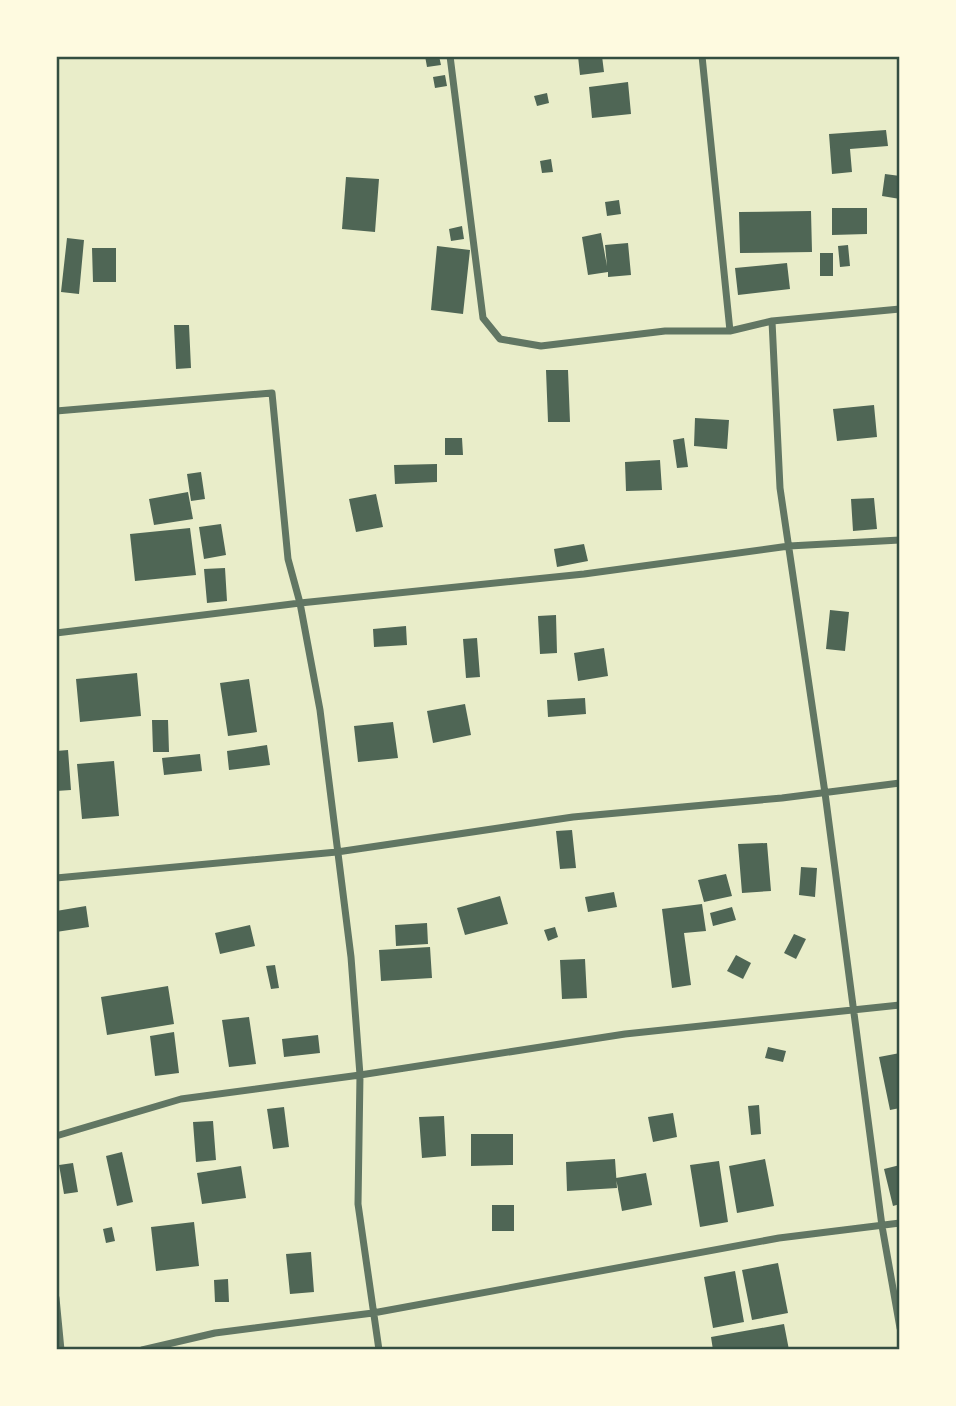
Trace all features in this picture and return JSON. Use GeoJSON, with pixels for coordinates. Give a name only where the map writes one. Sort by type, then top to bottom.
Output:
{"type":"FeatureCollection","features":[{"type":"Feature","properties":{"kind":"street"},"geometry":{"type":"LineString","coordinates":[[450,56],[484,318],[500,339],[541,346],[665,331],[730,331],[772,321],[900,309]]}},
{"type":"Feature","properties":{"kind":"street"},"geometry":{"type":"LineString","coordinates":[[702,56],[730,331]]}},
{"type":"Feature","properties":{"kind":"street"},"geometry":{"type":"LineString","coordinates":[[772,321],[780,488],[825,793],[882,1226],[900,1328]]}},
{"type":"Feature","properties":{"kind":"street"},"geometry":{"type":"LineString","coordinates":[[56,411],[271,393],[288,559],[300,603],[320,710],[351,957],[360,1075],[358,1204],[379,1350]]}},
{"type":"Feature","properties":{"kind":"street"},"geometry":{"type":"LineString","coordinates":[[56,633],[300,603],[583,574],[789,546],[900,540]]}},
{"type":"Feature","properties":{"kind":"street"},"geometry":{"type":"LineString","coordinates":[[56,878],[337,852],[573,817],[825,793],[900,783]]}},
{"type":"Feature","properties":{"kind":"street"},"geometry":{"type":"LineString","coordinates":[[56,1136],[181,1099],[360,1075],[625,1034],[900,1005]]}},
{"type":"Feature","properties":{"kind":"street"},"geometry":{"type":"LineString","coordinates":[[142,1350],[215,1333],[373,1313],[765,1241],[900,1223]]}},
{"type":"Feature","properties":{"kind":"street"},"geometry":{"type":"LineString","coordinates":[[56,1298],[61,1350]]}},
{"type":"Feature","properties":{"kind":"building"},"geometry":{"type":"Polygon","coordinates":[[[425,56],[439,56],[441,65],[427,67],[425,56]]]}},
{"type":"Feature","properties":{"kind":"building"},"geometry":{"type":"Polygon","coordinates":[[[578,56],[602,56],[604,72],[580,75],[578,56]]]}},
{"type":"Feature","properties":{"kind":"building"},"geometry":{"type":"Polygon","coordinates":[[[445,75],[447,86],[435,88],[433,77],[445,75]]]}},
{"type":"Feature","properties":{"kind":"building"},"geometry":{"type":"Polygon","coordinates":[[[628,82],[631,114],[592,118],[589,87],[628,82]]]}},
{"type":"Feature","properties":{"kind":"building"},"geometry":{"type":"Polygon","coordinates":[[[547,93],[549,103],[537,106],[534,96],[547,93]]]}},
{"type":"Feature","properties":{"kind":"building"},"geometry":{"type":"Polygon","coordinates":[[[886,130],[888,146],[850,149],[852,172],[832,174],[829,134],[886,130]]]}},
{"type":"Feature","properties":{"kind":"building"},"geometry":{"type":"Polygon","coordinates":[[[551,159],[553,172],[542,173],[540,161],[551,159]]]}},
{"type":"Feature","properties":{"kind":"building"},"geometry":{"type":"Polygon","coordinates":[[[885,174],[900,176],[900,199],[882,196],[885,174]]]}},
{"type":"Feature","properties":{"kind":"building"},"geometry":{"type":"Polygon","coordinates":[[[346,177],[379,179],[375,232],[342,229],[346,177]]]}},
{"type":"Feature","properties":{"kind":"building"},"geometry":{"type":"Polygon","coordinates":[[[619,200],[621,214],[607,216],[605,202],[619,200]]]}},
{"type":"Feature","properties":{"kind":"building"},"geometry":{"type":"Polygon","coordinates":[[[832,208],[867,208],[867,234],[832,235],[832,208]]]}},
{"type":"Feature","properties":{"kind":"building"},"geometry":{"type":"Polygon","coordinates":[[[811,211],[812,252],[740,253],[739,212],[811,211]]]}},
{"type":"Feature","properties":{"kind":"building"},"geometry":{"type":"Polygon","coordinates":[[[462,226],[464,239],[451,241],[449,229],[462,226]]]}},
{"type":"Feature","properties":{"kind":"building"},"geometry":{"type":"Polygon","coordinates":[[[601,233],[607,266],[605,245],[628,243],[631,275],[608,277],[608,272],[588,275],[582,237],[601,233]]]}},
{"type":"Feature","properties":{"kind":"building"},"geometry":{"type":"Polygon","coordinates":[[[67,238],[84,240],[79,294],[61,292],[67,238]]]}},
{"type":"Feature","properties":{"kind":"building"},"geometry":{"type":"Polygon","coordinates":[[[848,245],[850,266],[840,267],[838,246],[848,245]]]}},
{"type":"Feature","properties":{"kind":"building"},"geometry":{"type":"Polygon","coordinates":[[[437,246],[470,250],[463,314],[431,310],[437,246]]]}},
{"type":"Feature","properties":{"kind":"building"},"geometry":{"type":"Polygon","coordinates":[[[92,248],[116,248],[116,282],[93,282],[92,248]]]}},
{"type":"Feature","properties":{"kind":"building"},"geometry":{"type":"Polygon","coordinates":[[[820,253],[833,253],[833,276],[820,276],[820,253]]]}},
{"type":"Feature","properties":{"kind":"building"},"geometry":{"type":"Polygon","coordinates":[[[787,263],[790,289],[738,295],[735,268],[787,263]]]}},
{"type":"Feature","properties":{"kind":"building"},"geometry":{"type":"Polygon","coordinates":[[[174,325],[189,325],[191,368],[176,369],[174,325]]]}},
{"type":"Feature","properties":{"kind":"building"},"geometry":{"type":"Polygon","coordinates":[[[546,370],[568,370],[570,422],[548,422],[546,370]]]}},
{"type":"Feature","properties":{"kind":"building"},"geometry":{"type":"Polygon","coordinates":[[[874,405],[877,437],[837,441],[833,409],[874,405]]]}},
{"type":"Feature","properties":{"kind":"building"},"geometry":{"type":"Polygon","coordinates":[[[695,418],[729,420],[727,449],[694,446],[695,418]]]}},
{"type":"Feature","properties":{"kind":"building"},"geometry":{"type":"Polygon","coordinates":[[[445,438],[462,438],[463,455],[445,455],[445,438]]]}},
{"type":"Feature","properties":{"kind":"building"},"geometry":{"type":"Polygon","coordinates":[[[684,438],[688,467],[677,468],[673,440],[684,438]]]}},
{"type":"Feature","properties":{"kind":"building"},"geometry":{"type":"Polygon","coordinates":[[[660,460],[662,490],[626,491],[625,462],[660,460]]]}},
{"type":"Feature","properties":{"kind":"building"},"geometry":{"type":"Polygon","coordinates":[[[437,464],[437,482],[395,484],[394,465],[437,464]]]}},
{"type":"Feature","properties":{"kind":"building"},"geometry":{"type":"Polygon","coordinates":[[[201,472],[205,499],[191,501],[187,474],[201,472]]]}},
{"type":"Feature","properties":{"kind":"building"},"geometry":{"type":"Polygon","coordinates":[[[188,492],[193,519],[154,525],[149,499],[188,492]]]}},
{"type":"Feature","properties":{"kind":"building"},"geometry":{"type":"Polygon","coordinates":[[[376,494],[383,527],[356,532],[349,499],[376,494]]]}},
{"type":"Feature","properties":{"kind":"building"},"geometry":{"type":"Polygon","coordinates":[[[874,498],[877,529],[853,531],[851,499],[874,498]]]}},
{"type":"Feature","properties":{"kind":"building"},"geometry":{"type":"Polygon","coordinates":[[[221,524],[226,555],[204,559],[199,527],[221,524]]]}},
{"type":"Feature","properties":{"kind":"building"},"geometry":{"type":"Polygon","coordinates":[[[190,528],[196,575],[135,581],[130,534],[190,528]]]}},
{"type":"Feature","properties":{"kind":"building"},"geometry":{"type":"Polygon","coordinates":[[[584,544],[588,561],[557,567],[554,549],[584,544]]]}},
{"type":"Feature","properties":{"kind":"building"},"geometry":{"type":"Polygon","coordinates":[[[225,568],[227,601],[207,603],[204,569],[225,568]]]}},
{"type":"Feature","properties":{"kind":"building"},"geometry":{"type":"Polygon","coordinates":[[[830,610],[849,612],[845,651],[826,649],[830,610]]]}},
{"type":"Feature","properties":{"kind":"building"},"geometry":{"type":"Polygon","coordinates":[[[556,615],[557,653],[540,654],[538,616],[556,615]]]}},
{"type":"Feature","properties":{"kind":"building"},"geometry":{"type":"Polygon","coordinates":[[[406,626],[407,645],[374,647],[373,629],[406,626]]]}},
{"type":"Feature","properties":{"kind":"building"},"geometry":{"type":"Polygon","coordinates":[[[477,638],[480,677],[466,678],[463,639],[477,638]]]}},
{"type":"Feature","properties":{"kind":"building"},"geometry":{"type":"Polygon","coordinates":[[[604,648],[608,676],[578,681],[574,653],[604,648]]]}},
{"type":"Feature","properties":{"kind":"building"},"geometry":{"type":"Polygon","coordinates":[[[137,673],[141,716],[80,722],[76,679],[137,673]]]}},
{"type":"Feature","properties":{"kind":"building"},"geometry":{"type":"Polygon","coordinates":[[[249,679],[257,732],[228,736],[220,683],[249,679]]]}},
{"type":"Feature","properties":{"kind":"building"},"geometry":{"type":"Polygon","coordinates":[[[585,698],[586,714],[548,717],[547,700],[585,698]]]}},
{"type":"Feature","properties":{"kind":"building"},"geometry":{"type":"Polygon","coordinates":[[[465,704],[471,735],[433,743],[427,711],[465,704]]]}},
{"type":"Feature","properties":{"kind":"building"},"geometry":{"type":"Polygon","coordinates":[[[152,720],[168,720],[169,752],[153,752],[152,720]]]}},
{"type":"Feature","properties":{"kind":"building"},"geometry":{"type":"Polygon","coordinates":[[[393,722],[398,758],[358,762],[354,726],[393,722]]]}},
{"type":"Feature","properties":{"kind":"building"},"geometry":{"type":"Polygon","coordinates":[[[267,745],[270,765],[229,770],[227,751],[267,745]]]}},
{"type":"Feature","properties":{"kind":"building"},"geometry":{"type":"Polygon","coordinates":[[[68,750],[71,790],[56,791],[56,751],[68,750]]]}},
{"type":"Feature","properties":{"kind":"building"},"geometry":{"type":"Polygon","coordinates":[[[200,754],[202,771],[164,775],[162,758],[200,754]]]}},
{"type":"Feature","properties":{"kind":"building"},"geometry":{"type":"Polygon","coordinates":[[[114,761],[119,816],[82,819],[77,764],[114,761]]]}},
{"type":"Feature","properties":{"kind":"building"},"geometry":{"type":"Polygon","coordinates":[[[572,830],[576,868],[560,869],[556,831],[572,830]]]}},
{"type":"Feature","properties":{"kind":"building"},"geometry":{"type":"Polygon","coordinates":[[[767,843],[771,891],[742,893],[738,844],[767,843]]]}},
{"type":"Feature","properties":{"kind":"building"},"geometry":{"type":"Polygon","coordinates":[[[801,867],[817,868],[815,897],[799,895],[801,867]]]}},
{"type":"Feature","properties":{"kind":"building"},"geometry":{"type":"Polygon","coordinates":[[[726,874],[732,896],[704,902],[698,880],[726,874]]]}},
{"type":"Feature","properties":{"kind":"building"},"geometry":{"type":"Polygon","coordinates":[[[614,892],[617,907],[588,912],[585,897],[614,892]]]}},
{"type":"Feature","properties":{"kind":"building"},"geometry":{"type":"Polygon","coordinates":[[[500,896],[508,924],[465,935],[457,908],[500,896]]]}},
{"type":"Feature","properties":{"kind":"building"},"geometry":{"type":"Polygon","coordinates":[[[702,904],[706,931],[684,933],[691,985],[672,988],[662,909],[702,904]]]}},
{"type":"Feature","properties":{"kind":"building"},"geometry":{"type":"Polygon","coordinates":[[[86,906],[89,927],[56,932],[56,911],[86,906]]]}},
{"type":"Feature","properties":{"kind":"building"},"geometry":{"type":"Polygon","coordinates":[[[732,907],[736,920],[713,926],[710,913],[732,907]]]}},
{"type":"Feature","properties":{"kind":"building"},"geometry":{"type":"Polygon","coordinates":[[[427,923],[428,944],[396,946],[395,925],[427,923]]]}},
{"type":"Feature","properties":{"kind":"building"},"geometry":{"type":"Polygon","coordinates":[[[250,925],[255,946],[220,954],[215,933],[250,925]]]}},
{"type":"Feature","properties":{"kind":"building"},"geometry":{"type":"Polygon","coordinates":[[[555,927],[558,937],[548,941],[544,930],[555,927]]]}},
{"type":"Feature","properties":{"kind":"building"},"geometry":{"type":"Polygon","coordinates":[[[794,934],[806,939],[796,959],[784,953],[794,934]]]}},
{"type":"Feature","properties":{"kind":"building"},"geometry":{"type":"Polygon","coordinates":[[[430,947],[432,978],[381,981],[379,950],[430,947]]]}},
{"type":"Feature","properties":{"kind":"building"},"geometry":{"type":"Polygon","coordinates":[[[736,955],[751,963],[743,979],[727,971],[736,955]]]}},
{"type":"Feature","properties":{"kind":"building"},"geometry":{"type":"Polygon","coordinates":[[[585,959],[587,998],[562,999],[560,960],[585,959]]]}},
{"type":"Feature","properties":{"kind":"building"},"geometry":{"type":"Polygon","coordinates":[[[275,965],[279,988],[271,989],[266,966],[275,965]]]}},
{"type":"Feature","properties":{"kind":"building"},"geometry":{"type":"Polygon","coordinates":[[[168,986],[174,1024],[107,1035],[101,997],[168,986]]]}},
{"type":"Feature","properties":{"kind":"building"},"geometry":{"type":"Polygon","coordinates":[[[249,1017],[256,1064],[229,1067],[222,1020],[249,1017]]]}},
{"type":"Feature","properties":{"kind":"building"},"geometry":{"type":"Polygon","coordinates":[[[174,1032],[179,1073],[155,1076],[150,1036],[174,1032]]]}},
{"type":"Feature","properties":{"kind":"building"},"geometry":{"type":"Polygon","coordinates":[[[318,1035],[320,1053],[284,1057],[282,1039],[318,1035]]]}},
{"type":"Feature","properties":{"kind":"building"},"geometry":{"type":"Polygon","coordinates":[[[768,1047],[786,1051],[783,1062],[765,1058],[768,1047]]]}},
{"type":"Feature","properties":{"kind":"building"},"geometry":{"type":"Polygon","coordinates":[[[900,1053],[900,1108],[890,1110],[879,1057],[900,1053]]]}},
{"type":"Feature","properties":{"kind":"building"},"geometry":{"type":"Polygon","coordinates":[[[759,1105],[761,1134],[751,1135],[748,1106],[759,1105]]]}},
{"type":"Feature","properties":{"kind":"building"},"geometry":{"type":"Polygon","coordinates":[[[284,1107],[289,1147],[273,1149],[267,1109],[284,1107]]]}},
{"type":"Feature","properties":{"kind":"building"},"geometry":{"type":"Polygon","coordinates":[[[673,1113],[677,1137],[653,1142],[648,1117],[673,1113]]]}},
{"type":"Feature","properties":{"kind":"building"},"geometry":{"type":"Polygon","coordinates":[[[444,1116],[446,1156],[422,1158],[419,1117],[444,1116]]]}},
{"type":"Feature","properties":{"kind":"building"},"geometry":{"type":"Polygon","coordinates":[[[213,1121],[216,1160],[196,1162],[193,1122],[213,1121]]]}},
{"type":"Feature","properties":{"kind":"building"},"geometry":{"type":"Polygon","coordinates":[[[471,1134],[513,1134],[513,1165],[471,1166],[471,1134]]]}},
{"type":"Feature","properties":{"kind":"building"},"geometry":{"type":"Polygon","coordinates":[[[122,1152],[133,1202],[117,1206],[106,1156],[122,1152]]]}},
{"type":"Feature","properties":{"kind":"building"},"geometry":{"type":"Polygon","coordinates":[[[615,1159],[617,1188],[567,1191],[566,1162],[615,1159]]]}},
{"type":"Feature","properties":{"kind":"building"},"geometry":{"type":"Polygon","coordinates":[[[765,1159],[774,1206],[737,1213],[729,1166],[765,1159]]]}},
{"type":"Feature","properties":{"kind":"building"},"geometry":{"type":"Polygon","coordinates":[[[719,1161],[728,1222],[700,1227],[690,1165],[719,1161]]]}},
{"type":"Feature","properties":{"kind":"building"},"geometry":{"type":"Polygon","coordinates":[[[73,1163],[78,1192],[64,1194],[59,1165],[73,1163]]]}},
{"type":"Feature","properties":{"kind":"building"},"geometry":{"type":"Polygon","coordinates":[[[900,1165],[900,1204],[893,1206],[884,1169],[900,1165]]]}},
{"type":"Feature","properties":{"kind":"building"},"geometry":{"type":"Polygon","coordinates":[[[241,1166],[246,1198],[202,1204],[197,1173],[241,1166]]]}},
{"type":"Feature","properties":{"kind":"building"},"geometry":{"type":"Polygon","coordinates":[[[646,1173],[652,1205],[622,1211],[616,1178],[646,1173]]]}},
{"type":"Feature","properties":{"kind":"building"},"geometry":{"type":"Polygon","coordinates":[[[492,1205],[514,1205],[514,1231],[492,1231],[492,1205]]]}},
{"type":"Feature","properties":{"kind":"building"},"geometry":{"type":"Polygon","coordinates":[[[194,1222],[199,1266],[156,1271],[151,1227],[194,1222]]]}},
{"type":"Feature","properties":{"kind":"building"},"geometry":{"type":"Polygon","coordinates":[[[112,1227],[115,1241],[106,1243],[103,1229],[112,1227]]]}},
{"type":"Feature","properties":{"kind":"building"},"geometry":{"type":"Polygon","coordinates":[[[311,1252],[314,1292],[290,1294],[286,1254],[311,1252]]]}},
{"type":"Feature","properties":{"kind":"building"},"geometry":{"type":"Polygon","coordinates":[[[778,1263],[788,1313],[752,1320],[742,1270],[778,1263]]]}},
{"type":"Feature","properties":{"kind":"building"},"geometry":{"type":"Polygon","coordinates":[[[735,1271],[744,1322],[713,1328],[704,1277],[735,1271]]]}},
{"type":"Feature","properties":{"kind":"building"},"geometry":{"type":"Polygon","coordinates":[[[228,1279],[229,1302],[215,1302],[214,1280],[228,1279]]]}},
{"type":"Feature","properties":{"kind":"building"},"geometry":{"type":"Polygon","coordinates":[[[784,1324],[789,1350],[713,1350],[711,1337],[784,1324]]]}}]}
